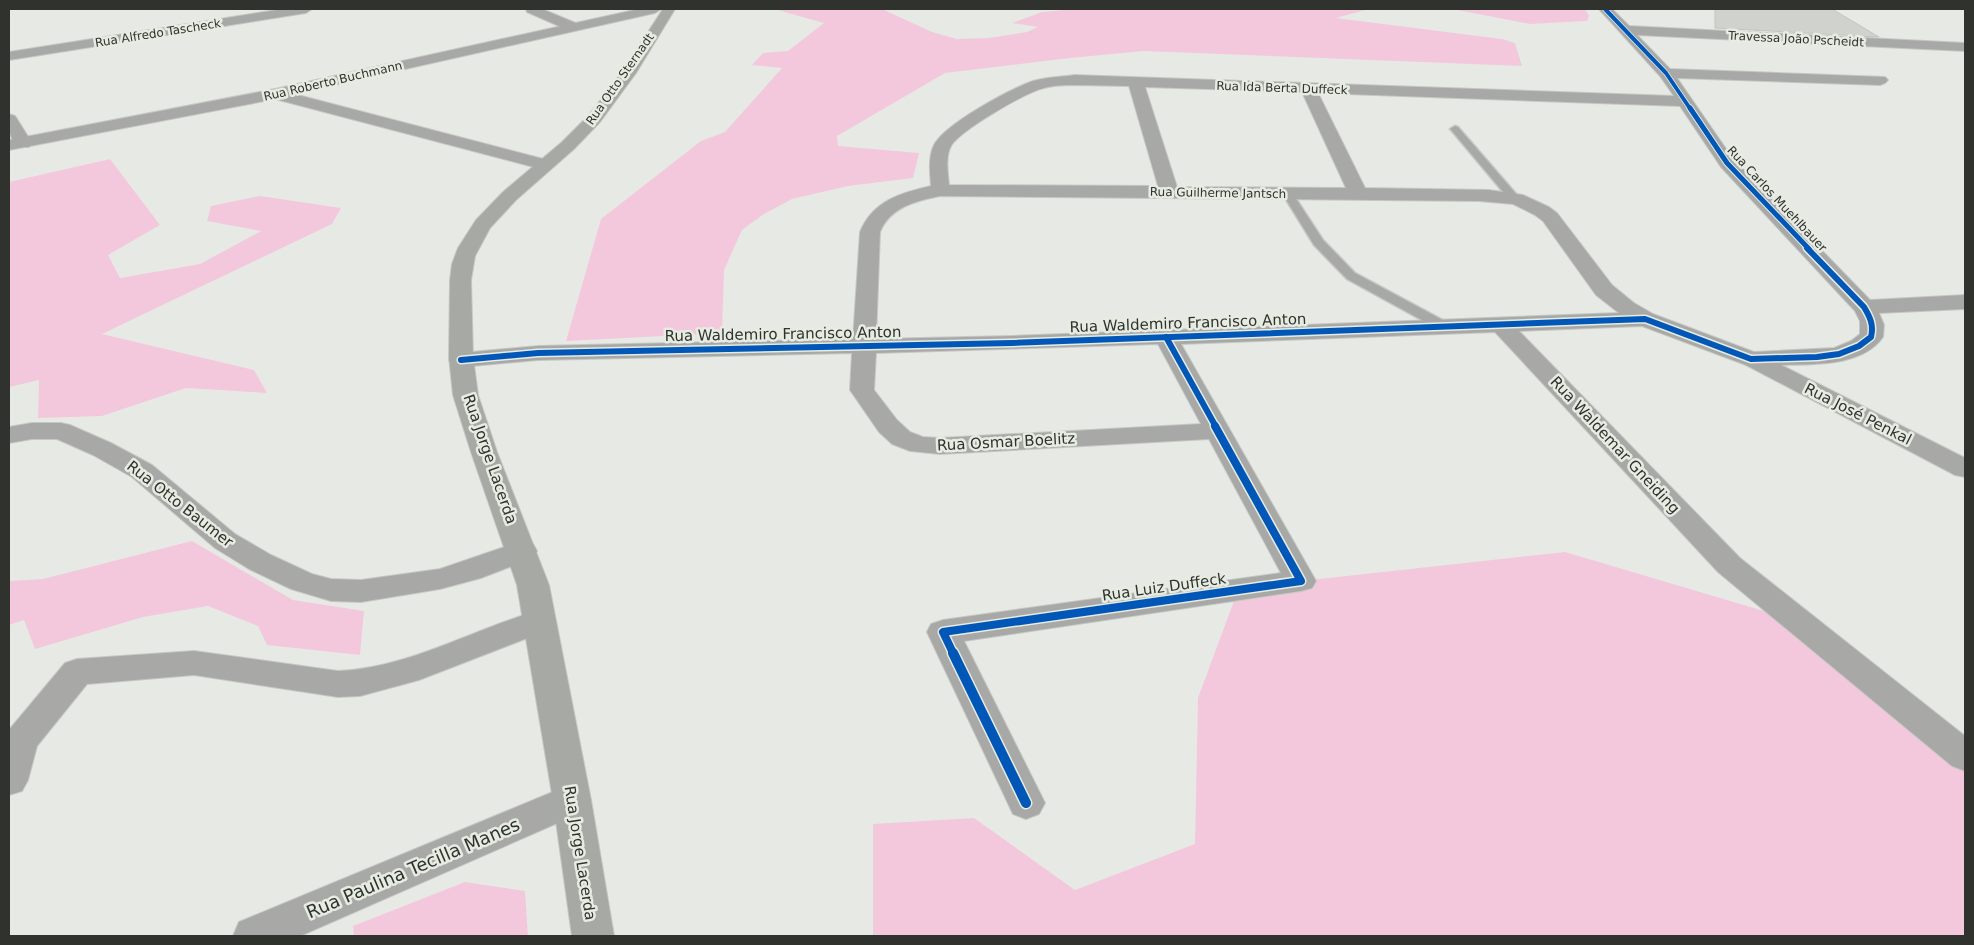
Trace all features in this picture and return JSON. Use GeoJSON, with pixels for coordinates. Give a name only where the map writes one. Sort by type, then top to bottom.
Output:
{"type":"FeatureCollection","features":[{"type":"Feature","properties":{"kind":"main road","name":"Rua Otto Sternadt"},"geometry":{"type":"LineString","coordinates":[[545,165],[594,118],[669,9]]}},
{"type":"Feature","properties":{"kind":"main road","name":"Rua Jorge Lacerda"},"geometry":{"type":"LineString","coordinates":[[545,165],[507,198],[479,230],[466,253],[461,268],[460,287],[461,360],[468,406],[533,585],[572,800],[592,936]]}},
{"type":"Feature","properties":{"kind":"street","name":"Rua Alfredo Tascheck"},"geometry":{"type":"LineString","coordinates":[[9,56],[259,12],[306,9]]}},
{"type":"Feature","properties":{"kind":"street"},"geometry":{"type":"LineString","coordinates":[[532,9],[573,27]]}},
{"type":"Feature","properties":{"kind":"street","name":"Rua Roberto Buchmann"},"geometry":{"type":"LineString","coordinates":[[16,144],[275,94],[655,9]]}},
{"type":"Feature","properties":{"kind":"street","name":"Rua Carlos Muehlbauer"},"geometry":{"type":"LineString","coordinates":[[1605,9],[1666,73],[1727,163],[1864,307]]}},
{"type":"Feature","properties":{"kind":"street"},"geometry":{"type":"LineString","coordinates":[[90,29],[96,42]]}},
{"type":"Feature","properties":{"kind":"street","name":"Travessa João Pscheidt"},"geometry":{"type":"LineString","coordinates":[[1626,30],[1965,47]]}},
{"type":"Feature","properties":{"kind":"street"},"geometry":{"type":"LineString","coordinates":[[1666,73],[1880,80]]}},
{"type":"Feature","properties":{"kind":"street","name":"Rua Ida Berta Duffeck"},"geometry":{"type":"LineString","coordinates":[[940,190],[939,154],[948,137],[1030,87],[1064,81],[1686,101]]}},
{"type":"Feature","properties":{"kind":"street"},"geometry":{"type":"LineString","coordinates":[[1136,82],[1169,192]]}},
{"type":"Feature","properties":{"kind":"street"},"geometry":{"type":"LineString","coordinates":[[1308,89],[1358,194]]}},
{"type":"Feature","properties":{"kind":"street"},"geometry":{"type":"LineString","coordinates":[[275,94],[545,165]]}},
{"type":"Feature","properties":{"kind":"street"},"geometry":{"type":"LineString","coordinates":[[9,119],[16,144]]}},
{"type":"Feature","properties":{"kind":"street","name":"Rua Guilherme Jantsch"},"geometry":{"type":"LineString","coordinates":[[864,346],[872,222],[880,214],[902,201],[940,190],[1513,197],[1540,208],[1550,217],[1604,290],[1626,308],[1645,319]]}},
{"type":"Feature","properties":{"kind":"street"},"geometry":{"type":"LineString","coordinates":[[1864,307],[1965,302]]}},
{"type":"Feature","properties":{"kind":"street","name":"Rua Waldemiro Francisco Anton"},"geometry":{"type":"LineString","coordinates":[[461,360],[538,353],[1166,337],[1645,319],[1751,359],[1818,357],[1839,354],[1859,346],[1872,337],[1874,328],[1872,319],[1864,307]]}},
{"type":"Feature","properties":{"kind":"street","name":"Rua Waldemar Gneiding"},"geometry":{"type":"LineString","coordinates":[[1501,325],[1729,565],[1965,756]]}},
{"type":"Feature","properties":{"kind":"street","name":"Rua Luiz Duffeck"},"geometry":{"type":"LineString","coordinates":[[1026,803],[943,632],[1301,581],[1166,337]]}},
{"type":"Feature","properties":{"kind":"street","name":"Rua Osmar Boelitz"},"geometry":{"type":"LineString","coordinates":[[864,346],[862,390],[888,426],[900,438],[919,444],[965,445],[1218,431]]}},
{"type":"Feature","properties":{"kind":"street","name":"Rua José Penkal"},"geometry":{"type":"LineString","coordinates":[[1751,359],[1965,469]]}},
{"type":"Feature","properties":{"kind":"street","name":"Rua Otto Baumer"},"geometry":{"type":"LineString","coordinates":[[9,435],[32,431],[61,431],[102,449],[142,471],[225,541],[260,562],[302,582],[331,590],[361,591],[440,579],[470,571],[522,551]]}},
{"type":"Feature","properties":{"kind":"street"},"geometry":{"type":"LineString","coordinates":[[9,780],[22,740],[77,672],[194,663],[338,684],[360,683],[407,671],[540,621]]}},
{"type":"Feature","properties":{"kind":"street","name":"Rua Paulina Tecilla Manes"},"geometry":{"type":"LineString","coordinates":[[254,936],[572,800]]}},
{"type":"Feature","properties":{"kind":"lane"},"geometry":{"type":"LineString","coordinates":[[1455,130],[1513,197]]}},
{"type":"Feature","properties":{"kind":"lane"},"geometry":{"type":"LineString","coordinates":[[1287,193],[1318,242],[1351,276],[1444,327]]}},
{"type":"Feature","properties":{"kind":"shaded area"},"geometry":{"type":"Polygon","coordinates":[[[774,9],[882,9],[932,32],[957,39],[988,38],[1027,32],[1038,27],[1012,23],[1042,12],[1078,9],[1369,9],[1336,18],[1502,39],[1515,43],[1522,66],[1144,51],[945,73],[837,136],[838,146],[919,153],[913,178],[848,186],[792,199],[764,214],[742,230],[724,270],[722,333],[566,341],[601,219],[701,141],[725,132],[782,68],[752,65],[763,53],[788,51],[824,23],[774,9]]]}},
{"type":"Feature","properties":{"kind":"shaded area"},"geometry":{"type":"Polygon","coordinates":[[[1452,9],[1585,9],[1589,16],[1587,21],[1530,24],[1452,9]]]}},
{"type":"Feature","properties":{"kind":"shaded area"},"geometry":{"type":"Polygon","coordinates":[[[110,159],[160,225],[108,255],[120,278],[200,264],[261,231],[207,221],[211,206],[260,196],[341,208],[332,224],[102,334],[254,370],[267,393],[186,388],[102,416],[38,418],[39,380],[9,387],[9,182],[110,159]]]}},
{"type":"Feature","properties":{"kind":"shaded area"},"geometry":{"type":"Polygon","coordinates":[[[192,541],[293,600],[364,611],[360,655],[267,645],[258,626],[208,606],[143,617],[35,649],[24,620],[9,625],[9,581],[43,579],[192,541]]]}},
{"type":"Feature","properties":{"kind":"shaded area"},"geometry":{"type":"Polygon","coordinates":[[[1565,552],[1798,621],[1965,756],[1965,936],[873,936],[873,824],[974,818],[1075,890],[1195,844],[1198,698],[1238,590],[1301,581],[1565,552]]]}},
{"type":"Feature","properties":{"kind":"shaded area"},"geometry":{"type":"Polygon","coordinates":[[[465,882],[525,891],[528,936],[354,936],[353,926],[465,882]]]}},
{"type":"Feature","properties":{"kind":"building"},"geometry":{"type":"Polygon","coordinates":[[[1715,9],[1832,9],[1879,37],[1715,28],[1715,9]]]}},
{"type":"Feature","properties":{"kind":"cycle path"},"geometry":{"type":"LineString","coordinates":[[461,360],[538,353],[1012,343],[1645,319],[1751,359],[1817,357],[1839,354],[1859,346],[1871,337],[1872,321],[1864,307],[1727,163],[1666,73],[1605,9]]}},
{"type":"Feature","properties":{"kind":"cycle path"},"geometry":{"type":"LineString","coordinates":[[1026,803],[943,632],[1301,581],[1166,337]]}}]}
